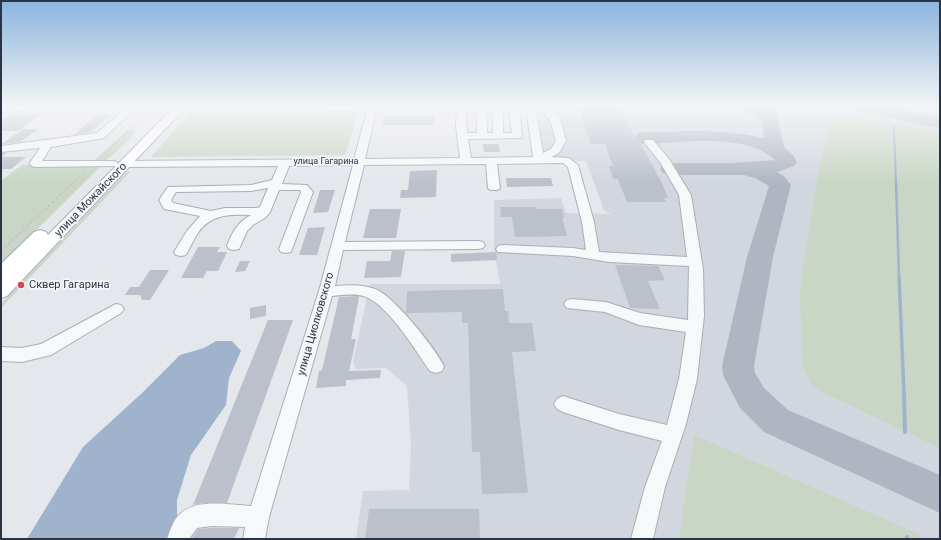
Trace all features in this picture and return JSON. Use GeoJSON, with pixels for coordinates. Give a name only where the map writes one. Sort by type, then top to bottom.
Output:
{"type":"FeatureCollection","features":[{"type":"Feature","properties":{"kind":"main road","name":"улица Можайского"},"geometry":{"type":"LineString","coordinates":[[1,292],[147,132]]}},
{"type":"Feature","properties":{"kind":"main road","name":"улица Можайского"},"geometry":{"type":"LineString","coordinates":[[1,274],[154,132]]}},
{"type":"Feature","properties":{"kind":"street"},"geometry":{"type":"LineString","coordinates":[[1,149],[100,136],[104,132]]}},
{"type":"Feature","properties":{"kind":"street","name":"улица Циолковского"},"geometry":{"type":"LineString","coordinates":[[254,539],[258,517],[326,291],[367,132]]}},
{"type":"Feature","properties":{"kind":"street"},"geometry":{"type":"LineString","coordinates":[[462,132],[466,160]]}},
{"type":"Feature","properties":{"kind":"street"},"geometry":{"type":"LineString","coordinates":[[486,132],[498,136],[518,136],[517,132]]}},
{"type":"Feature","properties":{"kind":"street"},"geometry":{"type":"LineString","coordinates":[[534,132],[539,159],[555,151],[561,141],[559,132]]}},
{"type":"Feature","properties":{"kind":"street"},"geometry":{"type":"LineString","coordinates":[[642,539],[655,488],[673,435],[688,378],[696,316],[695,262],[685,195],[665,161],[649,142]]}},
{"type":"Feature","properties":{"kind":"street","name":"улица Гагарина"},"geometry":{"type":"LineString","coordinates":[[48,144],[34,164],[565,160],[573,165],[588,222],[593,254]]}},
{"type":"Feature","properties":{"kind":"street"},"geometry":{"type":"LineString","coordinates":[[491,160],[494,188]]}},
{"type":"Feature","properties":{"kind":"street"},"geometry":{"type":"LineString","coordinates":[[234,246],[238,235],[245,224],[260,216],[265,210],[285,162]]}},
{"type":"Feature","properties":{"kind":"street"},"geometry":{"type":"LineString","coordinates":[[212,215],[168,206],[165,200],[172,189],[251,188],[276,185],[303,187],[307,192],[286,249]]}},
{"type":"Feature","properties":{"kind":"street"},"geometry":{"type":"LineString","coordinates":[[182,252],[194,228],[200,221],[212,215],[233,211],[253,213],[265,210]]}},
{"type":"Feature","properties":{"kind":"street"},"geometry":{"type":"LineString","coordinates":[[338,246],[478,245]]}},
{"type":"Feature","properties":{"kind":"street"},"geometry":{"type":"LineString","coordinates":[[503,249],[593,254],[609,258],[695,262]]}},
{"type":"Feature","properties":{"kind":"street"},"geometry":{"type":"LineString","coordinates":[[326,291],[369,292],[380,297],[390,306],[436,366]]}},
{"type":"Feature","properties":{"kind":"street"},"geometry":{"type":"LineString","coordinates":[[572,304],[606,307],[639,319],[695,327]]}},
{"type":"Feature","properties":{"kind":"street"},"geometry":{"type":"LineString","coordinates":[[1,354],[31,354],[45,350],[116,309]]}},
{"type":"Feature","properties":{"kind":"street"},"geometry":{"type":"LineString","coordinates":[[563,404],[619,422],[673,435]]}},
{"type":"Feature","properties":{"kind":"street"},"geometry":{"type":"LineString","coordinates":[[178,539],[182,528],[190,519],[200,515],[258,517]]}},
{"type":"Feature","properties":{"kind":"path"},"geometry":{"type":"LineString","coordinates":[[1,251],[127,132]]}},
{"type":"Feature","properties":{"kind":"shaded area"},"geometry":{"type":"Polygon","coordinates":[[[534,132],[940,132],[940,539],[356,539],[363,491],[409,490],[411,445],[407,386],[386,368],[356,369],[353,361],[370,284],[500,284],[494,248],[494,200],[561,198],[566,213],[611,214],[604,210],[586,161],[539,159],[534,132]]]}},
{"type":"Feature","properties":{"kind":"green space"},"geometry":{"type":"Polygon","coordinates":[[[125,132],[133,132],[132,137],[107,160],[94,161],[125,132]]]}},
{"type":"Feature","properties":{"kind":"green space"},"geometry":{"type":"Polygon","coordinates":[[[173,132],[352,132],[345,155],[151,157],[173,132]]]}},
{"type":"Feature","properties":{"kind":"green space"},"geometry":{"type":"Polygon","coordinates":[[[829,132],[940,133],[940,448],[820,391],[810,383],[802,365],[800,291],[820,166],[829,132]]]}},
{"type":"Feature","properties":{"kind":"green space"},"geometry":{"type":"Polygon","coordinates":[[[22,165],[98,166],[98,169],[1,265],[1,181],[22,165]]]}},
{"type":"Feature","properties":{"kind":"green space"},"geometry":{"type":"Polygon","coordinates":[[[130,171],[1,308],[1,304],[127,172],[130,171]]]}},
{"type":"Feature","properties":{"kind":"green space"},"geometry":{"type":"Polygon","coordinates":[[[694,435],[930,539],[679,539],[694,435]]]}},
{"type":"Feature","properties":{"kind":"water"},"geometry":{"type":"Polygon","coordinates":[[[216,341],[232,341],[241,351],[229,378],[226,405],[191,455],[177,500],[177,526],[169,539],[27,539],[83,447],[142,393],[180,355],[204,348],[216,341]]]}},
{"type":"Feature","properties":{"kind":"building"},"geometry":{"type":"Polygon","coordinates":[[[19,132],[34,132],[21,142],[2,144],[19,132]]]}},
{"type":"Feature","properties":{"kind":"building"},"geometry":{"type":"Polygon","coordinates":[[[77,132],[90,132],[74,135],[77,132]]]}},
{"type":"Feature","properties":{"kind":"building"},"geometry":{"type":"Polygon","coordinates":[[[587,132],[632,132],[635,138],[638,139],[662,183],[668,198],[664,198],[666,202],[627,202],[618,179],[613,179],[609,166],[613,166],[605,144],[591,144],[587,132]]]}},
{"type":"Feature","properties":{"kind":"building"},"geometry":{"type":"Polygon","coordinates":[[[483,144],[499,144],[500,152],[484,152],[483,144]]]}},
{"type":"Feature","properties":{"kind":"building"},"geometry":{"type":"Polygon","coordinates":[[[1,153],[7,153],[2,157],[26,157],[11,169],[1,169],[1,153]]]}},
{"type":"Feature","properties":{"kind":"building"},"geometry":{"type":"Polygon","coordinates":[[[437,170],[436,197],[400,198],[401,190],[408,190],[410,171],[437,170]]]}},
{"type":"Feature","properties":{"kind":"building"},"geometry":{"type":"Polygon","coordinates":[[[506,178],[551,178],[553,186],[507,187],[506,178]]]}},
{"type":"Feature","properties":{"kind":"building"},"geometry":{"type":"Polygon","coordinates":[[[320,190],[335,190],[328,212],[313,213],[320,190]]]}},
{"type":"Feature","properties":{"kind":"building"},"geometry":{"type":"Polygon","coordinates":[[[500,207],[562,209],[564,217],[562,217],[567,236],[515,237],[512,217],[501,217],[500,207]]]}},
{"type":"Feature","properties":{"kind":"building"},"geometry":{"type":"Polygon","coordinates":[[[370,209],[401,209],[396,238],[363,238],[370,209]]]}},
{"type":"Feature","properties":{"kind":"building"},"geometry":{"type":"Polygon","coordinates":[[[325,227],[317,255],[299,255],[308,228],[325,227]]]}},
{"type":"Feature","properties":{"kind":"building"},"geometry":{"type":"Polygon","coordinates":[[[198,247],[220,247],[217,252],[227,252],[218,271],[207,271],[203,278],[181,278],[198,247]]]}},
{"type":"Feature","properties":{"kind":"building"},"geometry":{"type":"Polygon","coordinates":[[[392,251],[405,251],[401,277],[364,278],[367,261],[390,261],[392,251]]]}},
{"type":"Feature","properties":{"kind":"building"},"geometry":{"type":"Polygon","coordinates":[[[496,252],[497,260],[451,262],[451,254],[496,252]]]}},
{"type":"Feature","properties":{"kind":"building"},"geometry":{"type":"Polygon","coordinates":[[[240,261],[250,261],[245,271],[235,272],[240,261]]]}},
{"type":"Feature","properties":{"kind":"building"},"geometry":{"type":"Polygon","coordinates":[[[615,265],[658,266],[665,280],[648,281],[660,309],[630,308],[615,265]]]}},
{"type":"Feature","properties":{"kind":"building"},"geometry":{"type":"Polygon","coordinates":[[[150,270],[169,270],[150,300],[142,300],[140,295],[125,295],[130,287],[139,287],[150,270]]]}},
{"type":"Feature","properties":{"kind":"building"},"geometry":{"type":"Polygon","coordinates":[[[503,289],[505,311],[508,311],[509,323],[532,323],[536,351],[512,352],[528,493],[482,494],[480,452],[472,452],[468,323],[462,323],[462,312],[406,313],[407,291],[503,289]]]}},
{"type":"Feature","properties":{"kind":"building"},"geometry":{"type":"Polygon","coordinates":[[[358,296],[351,339],[356,339],[349,371],[381,370],[380,378],[346,380],[346,386],[316,388],[319,371],[322,370],[339,297],[358,296]]]}},
{"type":"Feature","properties":{"kind":"building"},"geometry":{"type":"Polygon","coordinates":[[[266,305],[266,316],[250,319],[250,308],[266,305]]]}},
{"type":"Feature","properties":{"kind":"building"},"geometry":{"type":"Polygon","coordinates":[[[268,320],[293,320],[227,503],[204,503],[193,505],[268,320]]]}},
{"type":"Feature","properties":{"kind":"building"},"geometry":{"type":"Polygon","coordinates":[[[369,509],[479,509],[480,539],[365,539],[369,509]]]}},
{"type":"Feature","properties":{"kind":"building"},"geometry":{"type":"Polygon","coordinates":[[[239,528],[234,539],[191,539],[198,529],[239,528]]]}},
{"type":"Feature","properties":{"kind":"waterway"},"geometry":{"type":"LineString","coordinates":[[894,132],[896,183]]}},
{"type":"Feature","properties":{"kind":"waterway"},"geometry":{"type":"LineString","coordinates":[[896,182],[899,277]]}},
{"type":"Feature","properties":{"kind":"waterway"},"geometry":{"type":"LineString","coordinates":[[899,276],[904,394]]}},
{"type":"Feature","properties":{"kind":"waterway"},"geometry":{"type":"LineString","coordinates":[[904,393],[905,432]]}},
{"type":"Feature","properties":{"kind":"taxiway"},"geometry":{"type":"LineString","coordinates":[[772,132],[775,149]]}},
{"type":"Feature","properties":{"kind":"taxiway"},"geometry":{"type":"LineString","coordinates":[[644,138],[694,136],[730,137],[747,139],[762,143],[775,149]]}},
{"type":"Feature","properties":{"kind":"taxiway"},"geometry":{"type":"LineString","coordinates":[[743,169],[766,168],[787,162],[786,159],[775,149]]}},
{"type":"Feature","properties":{"kind":"taxiway"},"geometry":{"type":"LineString","coordinates":[[670,169],[743,169]]}},
{"type":"Feature","properties":{"kind":"taxiway"},"geometry":{"type":"LineString","coordinates":[[743,169],[767,175],[780,185],[760,257],[738,366],[739,375],[752,398],[776,421],[940,494]]}},
{"type":"Feature","properties":{"kind":"place","name":"Сквер Гагарина"},"geometry":{"type":"Point","coordinates":[21,285]}}]}
